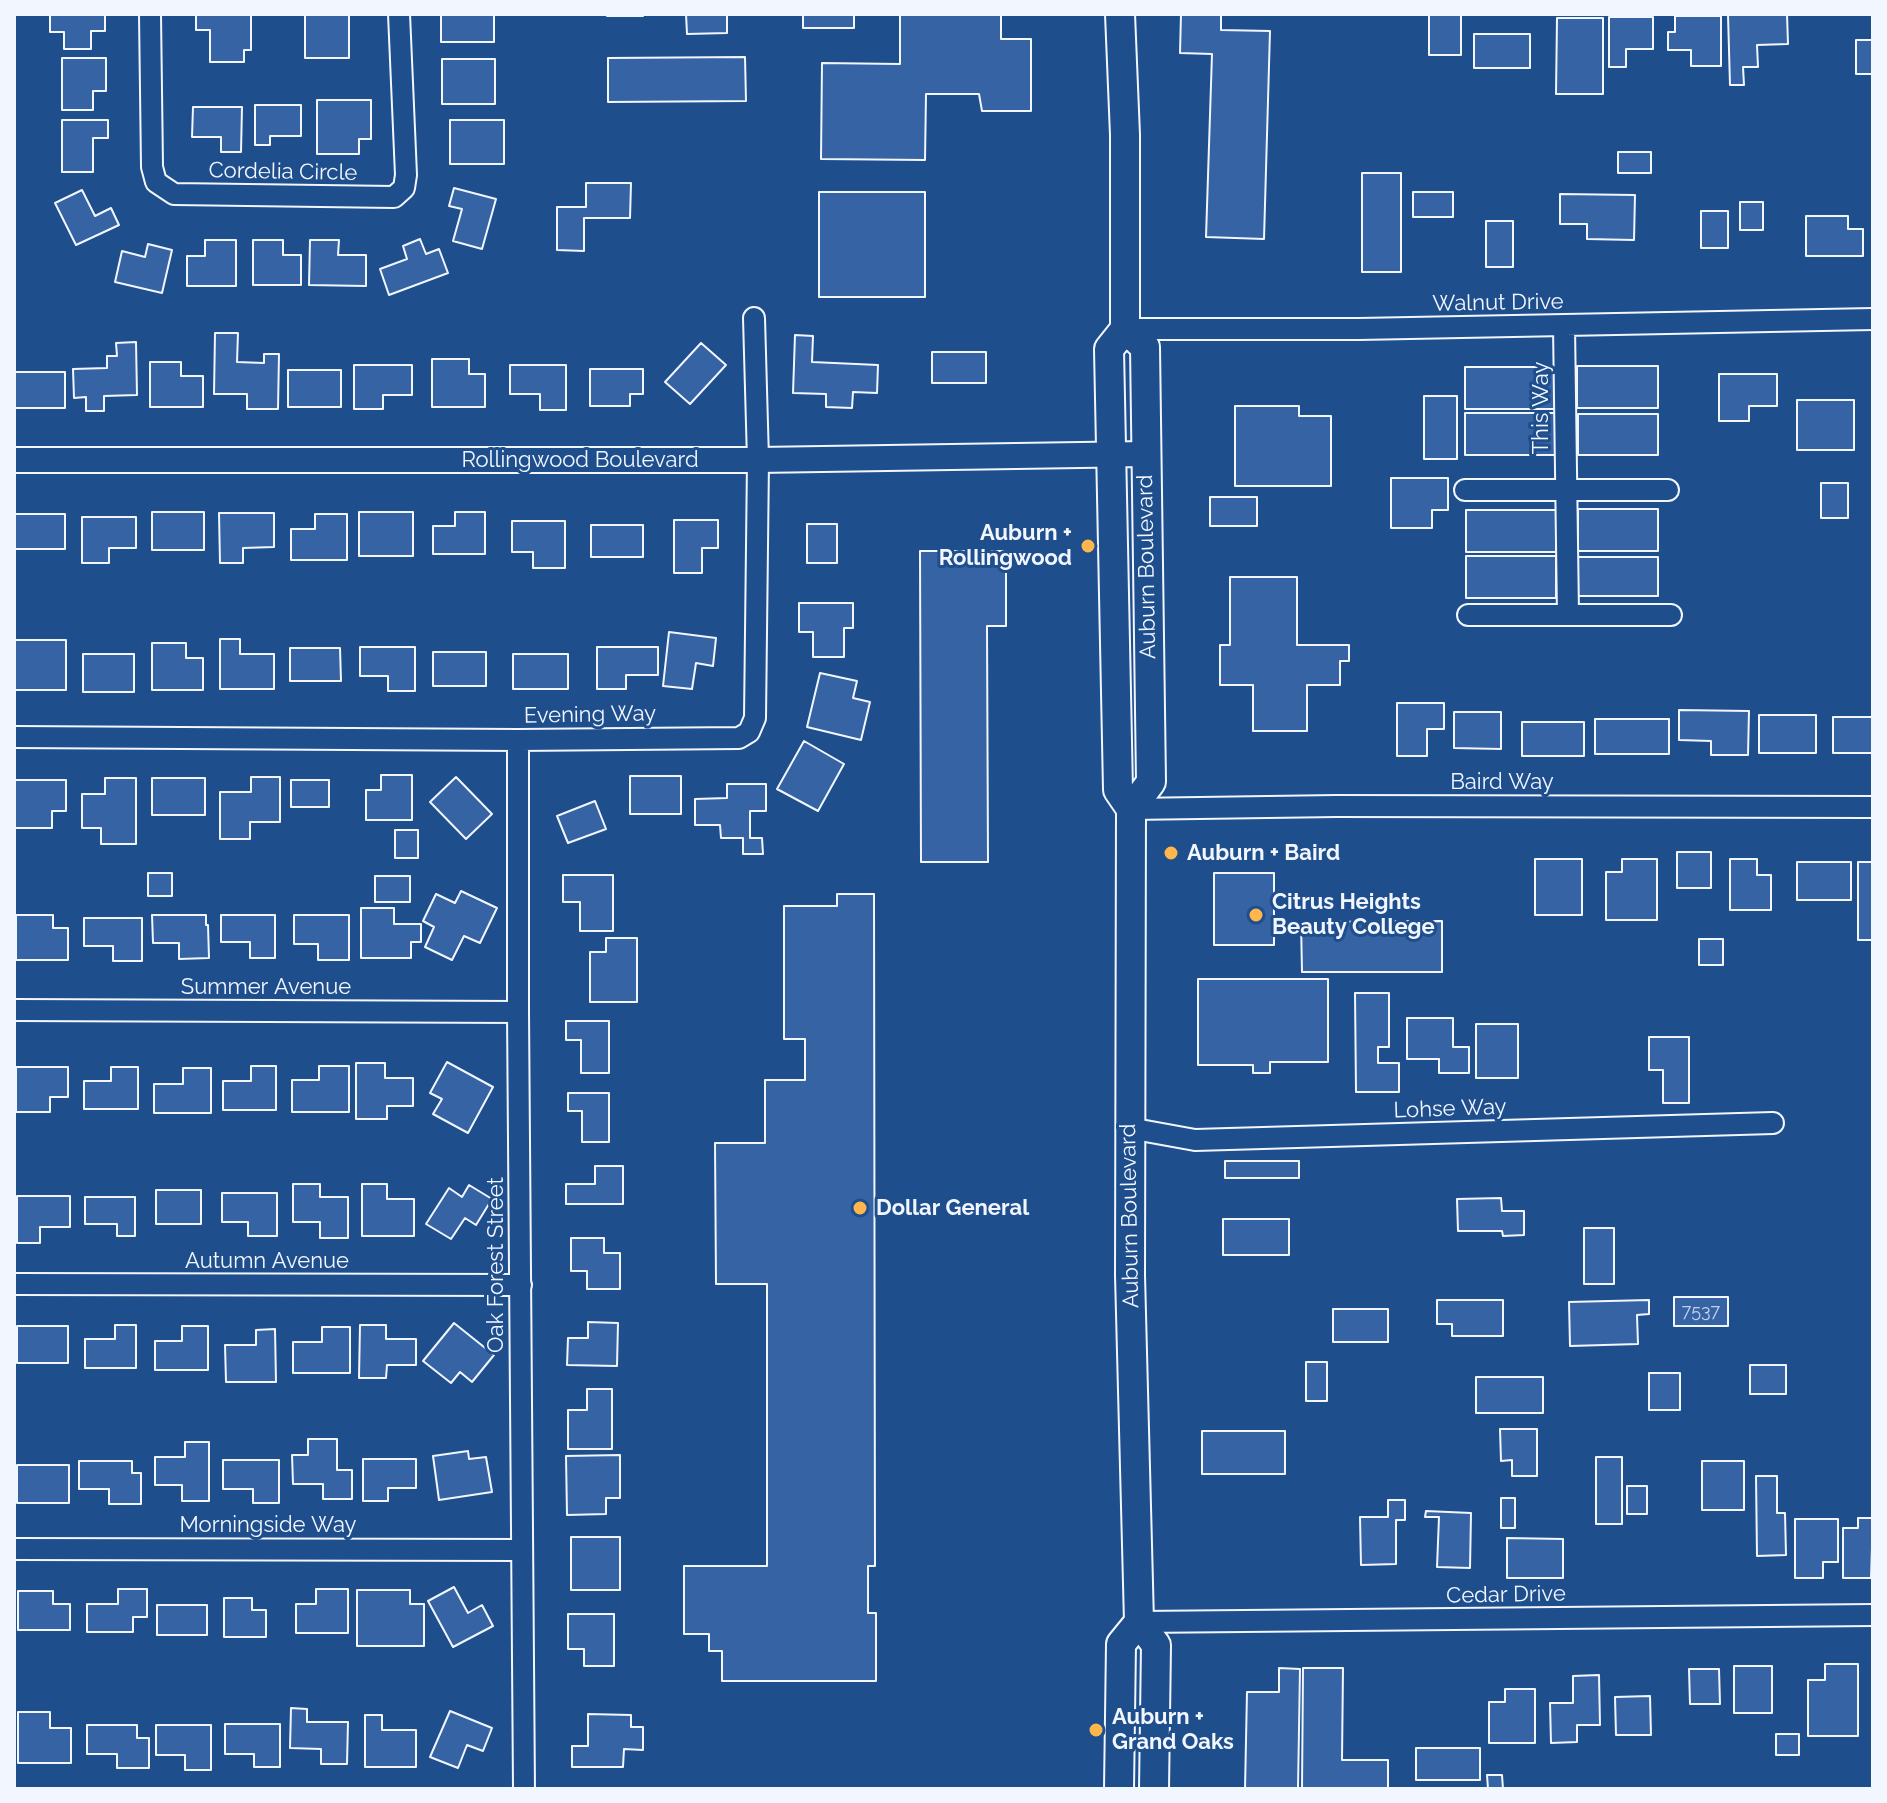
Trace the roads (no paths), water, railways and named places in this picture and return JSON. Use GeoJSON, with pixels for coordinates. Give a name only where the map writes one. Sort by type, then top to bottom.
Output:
{"type":"FeatureCollection","features":[{"type":"Feature","properties":{"kind":"main road","name":"Auburn Boulevard"},"geometry":{"type":"LineString","coordinates":[[1120,14],[1125,135],[1125,329],[1109,349],[1111,455],[1118,790],[1131,809],[1129,1128],[1139,1622],[1156,1645],[1154,1789]]}},
{"type":"Feature","properties":{"kind":"main road","name":"Auburn Boulevard"},"geometry":{"type":"LineString","coordinates":[[1125,329],[1145,347],[1151,782],[1131,809]]}},
{"type":"Feature","properties":{"kind":"main road","name":"Auburn Boulevard"},"geometry":{"type":"LineString","coordinates":[[1119,1789],[1121,1644],[1139,1622]]}},
{"type":"Feature","properties":{"kind":"street","name":"Cordelia Circle"},"geometry":{"type":"LineString","coordinates":[[150,14],[152,167],[156,182],[174,194],[394,197],[404,188],[406,175],[399,14]]}},
{"type":"Feature","properties":{"kind":"street","name":"Evening Way"},"geometry":{"type":"LineString","coordinates":[[14,737],[739,738],[749,732],[755,718],[758,460],[754,318]]}},
{"type":"Feature","properties":{"kind":"street","name":"Walnut Drive"},"geometry":{"type":"LineString","coordinates":[[1125,329],[1564,326],[1873,319]]}},
{"type":"Feature","properties":{"kind":"street","name":"This Way"},"geometry":{"type":"LineString","coordinates":[[1564,326],[1568,615]]}},
{"type":"Feature","properties":{"kind":"street","name":"Rollingwood Boulevard"},"geometry":{"type":"LineString","coordinates":[[14,460],[758,460],[1145,454]]}},
{"type":"Feature","properties":{"kind":"street"},"geometry":{"type":"LineString","coordinates":[[1465,490],[1668,490]]}},
{"type":"Feature","properties":{"kind":"street"},"geometry":{"type":"LineString","coordinates":[[1468,615],[1671,615]]}},
{"type":"Feature","properties":{"kind":"street","name":"Oak Forest Street"},"geometry":{"type":"LineString","coordinates":[[518,740],[524,1789]]}},
{"type":"Feature","properties":{"kind":"street","name":"Baird Way"},"geometry":{"type":"LineString","coordinates":[[1131,809],[1336,806],[1873,807]]}},
{"type":"Feature","properties":{"kind":"street","name":"Summer Avenue"},"geometry":{"type":"LineString","coordinates":[[14,1010],[518,1012]]}},
{"type":"Feature","properties":{"kind":"street","name":"Lohse Way"},"geometry":{"type":"LineString","coordinates":[[1129,1128],[1195,1140],[1773,1123]]}},
{"type":"Feature","properties":{"kind":"street","name":"Autumn Avenue"},"geometry":{"type":"LineString","coordinates":[[14,1284],[521,1285]]}},
{"type":"Feature","properties":{"kind":"street","name":"Morningside Way"},"geometry":{"type":"LineString","coordinates":[[14,1549],[522,1550]]}},
{"type":"Feature","properties":{"kind":"street","name":"Cedar Drive"},"geometry":{"type":"LineString","coordinates":[[1139,1622],[1873,1615]]}},
{"type":"Feature","properties":{"kind":"place","name":"Auburn + Rollingwood"},"geometry":{"type":"Point","coordinates":[1088,546]}},
{"type":"Feature","properties":{"kind":"place","name":"Auburn + Baird"},"geometry":{"type":"Point","coordinates":[1171,853]}},
{"type":"Feature","properties":{"kind":"place","name":"Citrus Heights Beauty College"},"geometry":{"type":"Point","coordinates":[1256,915]}},
{"type":"Feature","properties":{"kind":"place","name":"Dollar General"},"geometry":{"type":"Point","coordinates":[860,1208]}},
{"type":"Feature","properties":{"kind":"place","name":"Auburn + Grand Oaks"},"geometry":{"type":"Point","coordinates":[1096,1730]}}]}
